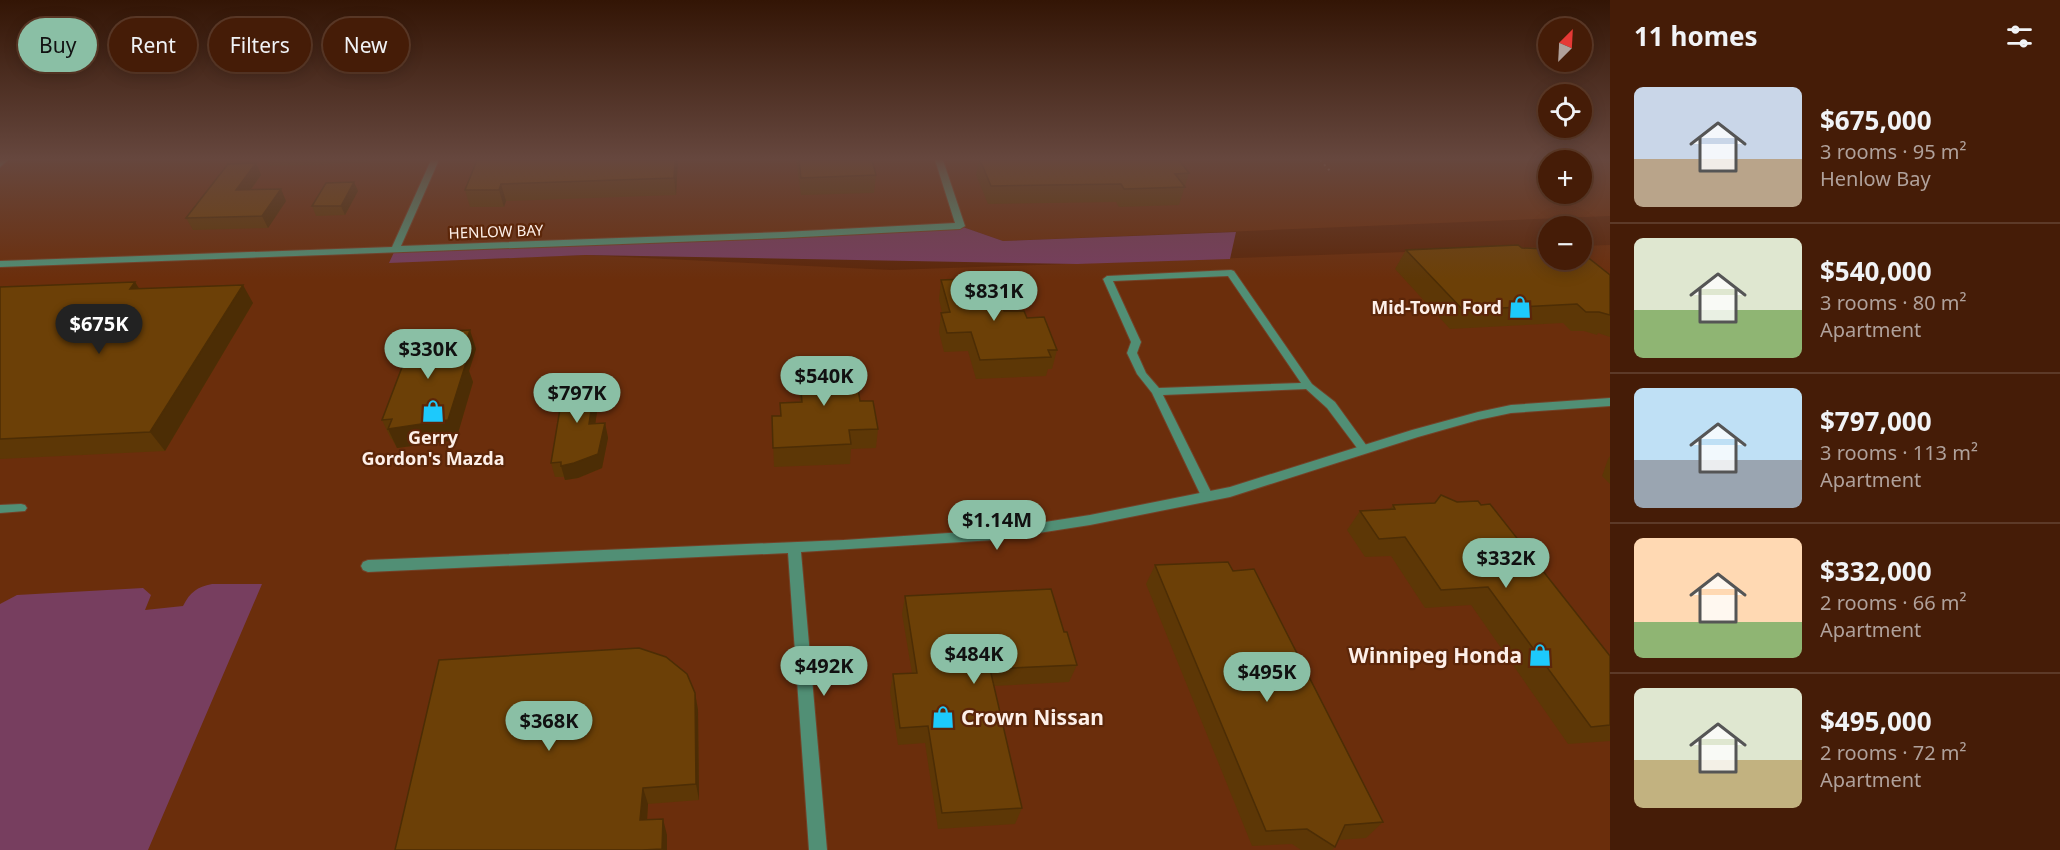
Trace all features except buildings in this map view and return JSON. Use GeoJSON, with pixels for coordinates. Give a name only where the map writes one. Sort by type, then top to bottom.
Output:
{"type":"FeatureCollection","features":[{"type":"Feature","properties":{"kind":"street"},"geometry":{"type":"LineString","coordinates":[[395,250],[417,200]]}},
{"type":"Feature","properties":{"kind":"street","name":"HENLOW BAY"},"geometry":{"type":"LineString","coordinates":[[0,264],[960,226],[952,200]]}},
{"type":"Feature","properties":{"kind":"street"},"geometry":{"type":"LineString","coordinates":[[368,566],[794,548],[994,535],[1090,520],[1230,492],[1427,430],[1512,409],[1610,402]]}},
{"type":"Feature","properties":{"kind":"street"},"geometry":{"type":"LineString","coordinates":[[794,548],[818,850]]}},
{"type":"Feature","properties":{"kind":"lane"},"geometry":{"type":"LineString","coordinates":[[1207,496],[1156,392],[1142,374],[1132,352],[1136,342],[1107,279],[1231,273],[1308,386],[1331,405],[1365,449]]}},
{"type":"Feature","properties":{"kind":"lane"},"geometry":{"type":"LineString","coordinates":[[1156,392],[1308,386]]}},
{"type":"Feature","properties":{"kind":"lane"},"geometry":{"type":"LineString","coordinates":[[0,509],[21,508]]}},
{"type":"Feature","properties":{"kind":"shaded area"},"geometry":{"type":"Polygon","coordinates":[[[0,200],[1538,200],[1538,204],[1592,204],[1592,200],[1610,200],[1610,216],[1538,216],[1538,219],[1003,241],[960,226],[389,262],[585,255],[892,270],[1538,247],[1538,270],[1592,270],[1592,246],[1610,245],[1610,850],[0,850],[0,200]]]}},
{"type":"Feature","properties":{"kind":"shaded area"},"geometry":{"type":"Polygon","coordinates":[[[960,226],[1003,241],[1236,232],[1230,259],[1077,264],[585,255],[389,263],[395,250],[960,226]]]}},
{"type":"Feature","properties":{"kind":"shaded area"},"geometry":{"type":"Polygon","coordinates":[[[212,584],[262,584],[148,850],[0,850],[0,604],[17,595],[143,588],[151,595],[145,610],[183,606],[194,591],[212,584]]]}},
{"type":"Feature","properties":{"kind":"place","name":"Mid-Town Ford"},"geometry":{"type":"Point","coordinates":[1520,307]}},
{"type":"Feature","properties":{"kind":"place","name":"Gerry Gordon's Mazda"},"geometry":{"type":"Point","coordinates":[433,411]}},
{"type":"Feature","properties":{"kind":"place","name":"Winnipeg Honda"},"geometry":{"type":"Point","coordinates":[1540,655]}},
{"type":"Feature","properties":{"kind":"place","name":"Crown Nissan"},"geometry":{"type":"Point","coordinates":[943,717]}}]}
